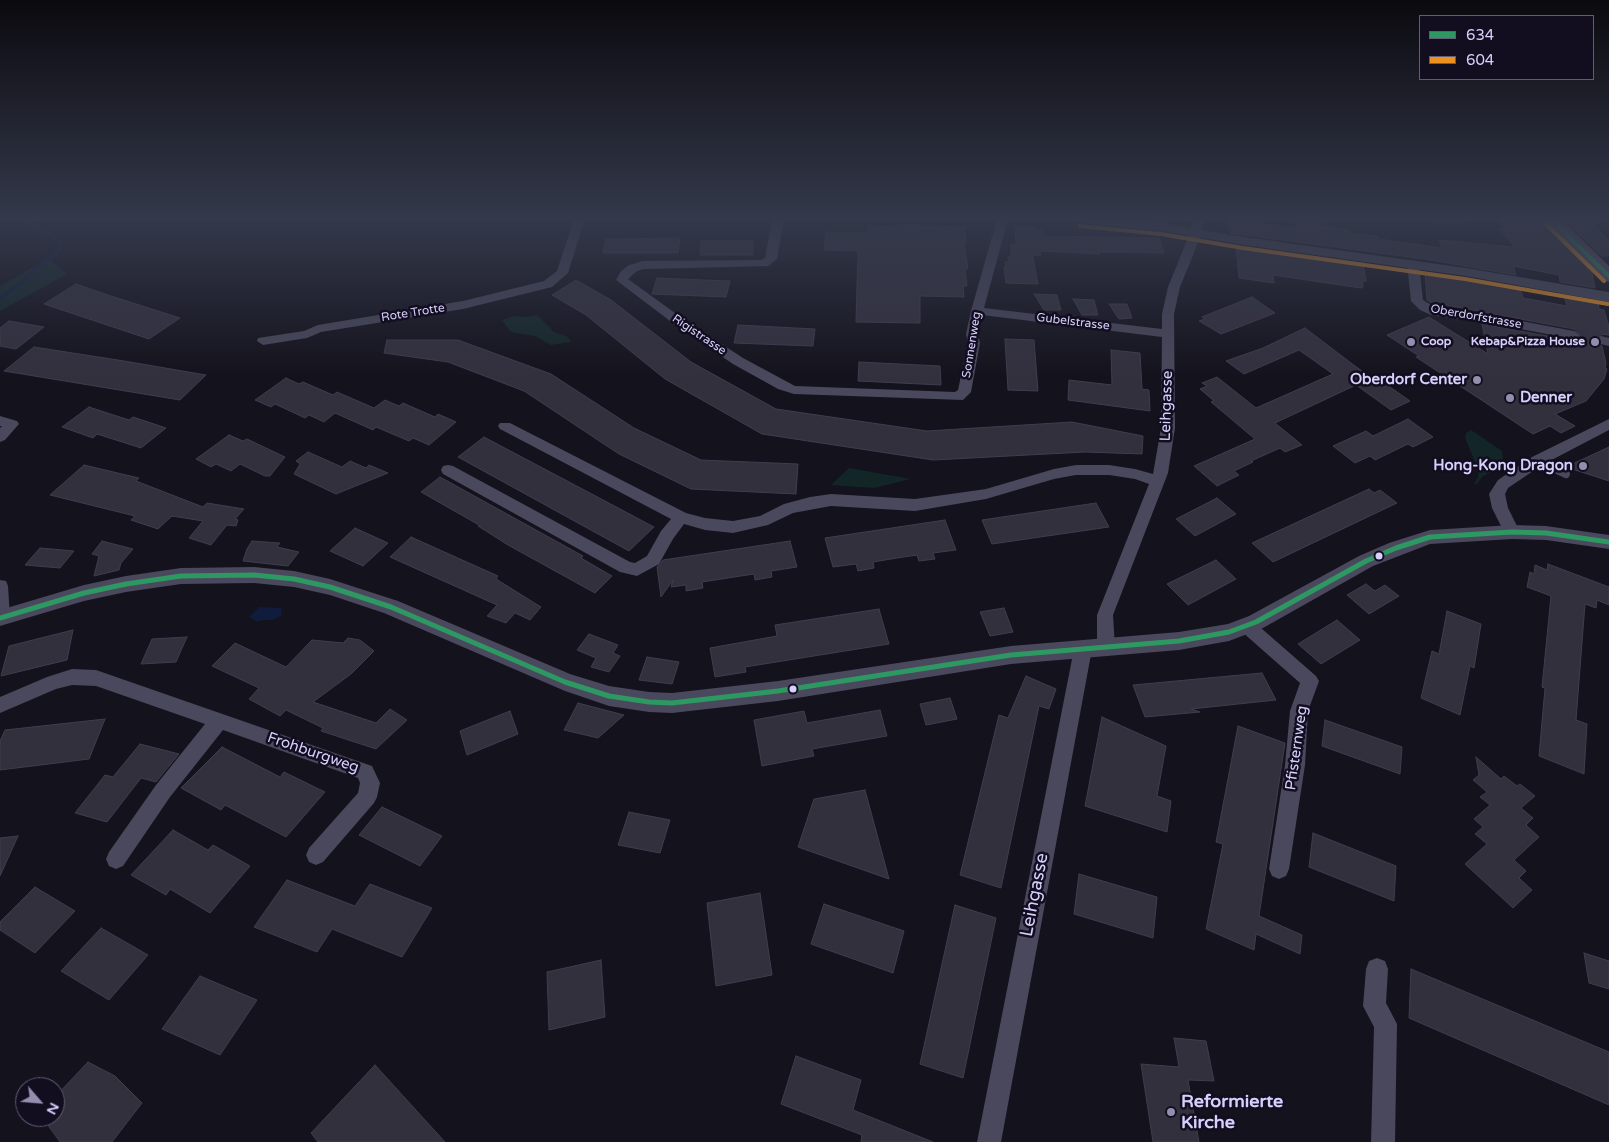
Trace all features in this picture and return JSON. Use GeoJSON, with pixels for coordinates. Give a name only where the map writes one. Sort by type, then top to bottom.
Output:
{"type":"FeatureCollection","features":[{"type":"Feature","properties":{"kind":"street","name":"Rote Trotte"},"geometry":{"type":"LineString","coordinates":[[263,341],[307,334],[318,329],[463,305],[548,284],[562,272]]}},
{"type":"Feature","properties":{"kind":"street","name":"Rigistrasse"},"geometry":{"type":"LineString","coordinates":[[627,272],[622,280],[678,321],[738,361],[783,386],[794,390]]}},
{"type":"Feature","properties":{"kind":"street","name":"Sonnenweg"},"geometry":{"type":"LineString","coordinates":[[794,390],[958,397],[964,392],[974,344],[972,334],[988,272]]}},
{"type":"Feature","properties":{"kind":"street","name":"Leihgasse"},"geometry":{"type":"LineString","coordinates":[[1106,647],[1105,616],[1162,469],[1168,428],[1168,314],[1180,272]]}},
{"type":"Feature","properties":{"kind":"street","name":"Oberdorfstrasse"},"geometry":{"type":"LineString","coordinates":[[1414,272],[1417,301],[1435,312],[1494,320],[1574,335]]}},
{"type":"Feature","properties":{"kind":"street"},"geometry":{"type":"LineString","coordinates":[[1467,272],[1609,297]]}},
{"type":"Feature","properties":{"kind":"street","name":"Gubelstrasse"},"geometry":{"type":"LineString","coordinates":[[977,310],[1168,334]]}},
{"type":"Feature","properties":{"kind":"street"},"geometry":{"type":"LineString","coordinates":[[0,421],[12,424],[0,437]]}},
{"type":"Feature","properties":{"kind":"street"},"geometry":{"type":"LineString","coordinates":[[1512,532],[1500,508],[1497,494],[1503,484],[1537,461],[1609,424]]}},
{"type":"Feature","properties":{"kind":"street"},"geometry":{"type":"LineString","coordinates":[[505,426],[681,517],[705,524],[733,527],[763,520],[789,508],[810,503],[831,500],[915,506],[986,494],[1054,474],[1076,470],[1109,470],[1135,474],[1158,481]]}},
{"type":"Feature","properties":{"kind":"street"},"geometry":{"type":"LineString","coordinates":[[448,470],[626,568],[637,570],[654,560],[666,535],[681,517]]}},
{"type":"Feature","properties":{"kind":"street"},"geometry":{"type":"LineString","coordinates":[[0,586],[1,618],[84,593],[126,584],[182,576],[254,575],[294,579],[330,587],[390,607],[565,682],[608,696],[649,702],[672,703],[778,691],[1011,655],[1178,641],[1229,632],[1248,626],[1366,562],[1396,548],[1430,537],[1512,532],[1546,533],[1609,542]]}},
{"type":"Feature","properties":{"kind":"street","name":"Pfisternweg"},"geometry":{"type":"LineString","coordinates":[[1248,626],[1310,681],[1299,711],[1295,765],[1279,869]]}},
{"type":"Feature","properties":{"kind":"street","name":"Leihgasse"},"geometry":{"type":"LineString","coordinates":[[989,1142],[1024,950],[1083,649]]}},
{"type":"Feature","properties":{"kind":"street","name":"Frohburgweg"},"geometry":{"type":"LineString","coordinates":[[0,705],[31,691],[72,678],[96,678],[365,772],[370,783],[367,797],[316,855]]}},
{"type":"Feature","properties":{"kind":"street"},"geometry":{"type":"LineString","coordinates":[[116,859],[163,791],[219,721]]}},
{"type":"Feature","properties":{"kind":"street"},"geometry":{"type":"LineString","coordinates":[[1377,969],[1374,1006],[1386,1024],[1383,1142]]}},
{"type":"Feature","properties":{"kind":"lane"},"geometry":{"type":"LineString","coordinates":[[1537,461],[1566,474]]}},
{"type":"Feature","properties":{"kind":"green space"},"geometry":{"type":"Polygon","coordinates":[[[24,272],[65,272],[67,274],[0,311],[0,286],[24,272]]]}},
{"type":"Feature","properties":{"kind":"green space"},"geometry":{"type":"Polygon","coordinates":[[[537,315],[554,332],[568,337],[571,342],[551,345],[535,336],[511,332],[502,320],[514,316],[526,317],[537,315]]]}},
{"type":"Feature","properties":{"kind":"green space"},"geometry":{"type":"Polygon","coordinates":[[[1471,430],[1502,451],[1503,460],[1499,468],[1482,477],[1477,484],[1474,484],[1478,477],[1479,466],[1477,466],[1465,438],[1466,433],[1471,430]]]}},
{"type":"Feature","properties":{"kind":"green space"},"geometry":{"type":"Polygon","coordinates":[[[849,468],[911,479],[874,488],[831,485],[849,468]]]}},
{"type":"Feature","properties":{"kind":"water"},"geometry":{"type":"Polygon","coordinates":[[[259,607],[281,608],[282,615],[273,620],[257,622],[249,617],[259,607]]]}},
{"type":"Feature","properties":{"kind":"building"},"geometry":{"type":"Polygon","coordinates":[[[857,272],[965,272],[967,286],[963,286],[964,297],[920,296],[920,323],[856,322],[857,272]]]}},
{"type":"Feature","properties":{"kind":"building"},"geometry":{"type":"Polygon","coordinates":[[[1005,272],[1036,272],[1038,284],[1006,283],[1005,272]]]}},
{"type":"Feature","properties":{"kind":"building"},"geometry":{"type":"Polygon","coordinates":[[[1238,272],[1365,272],[1366,281],[1362,281],[1363,287],[1361,288],[1273,275],[1274,283],[1239,278],[1238,272]]]}},
{"type":"Feature","properties":{"kind":"building"},"geometry":{"type":"Polygon","coordinates":[[[1425,272],[1520,288],[1523,298],[1567,306],[1564,296],[1598,302],[1599,309],[1604,310],[1609,327],[1609,335],[1599,334],[1593,339],[1596,345],[1602,346],[1606,363],[1605,368],[1607,369],[1604,379],[1586,401],[1555,414],[1575,426],[1561,433],[1550,426],[1533,434],[1416,357],[1419,356],[1387,335],[1429,317],[1488,354],[1482,324],[1574,341],[1582,336],[1574,329],[1427,300],[1425,272]]]}},
{"type":"Feature","properties":{"kind":"building"},"geometry":{"type":"Polygon","coordinates":[[[1500,272],[1515,272],[1516,275],[1500,272]]]}},
{"type":"Feature","properties":{"kind":"building"},"geometry":{"type":"Polygon","coordinates":[[[1545,272],[1591,272],[1595,288],[1560,282],[1559,275],[1545,272]]]}},
{"type":"Feature","properties":{"kind":"building"},"geometry":{"type":"Polygon","coordinates":[[[657,278],[730,281],[726,297],[652,294],[657,278]]]}},
{"type":"Feature","properties":{"kind":"building"},"geometry":{"type":"Polygon","coordinates":[[[576,280],[611,300],[691,362],[776,409],[927,431],[1072,422],[1143,436],[1142,454],[1085,452],[933,460],[762,434],[665,379],[586,315],[552,295],[576,280]]]}},
{"type":"Feature","properties":{"kind":"building"},"geometry":{"type":"Polygon","coordinates":[[[76,284],[180,318],[149,339],[44,304],[76,284]]]}},
{"type":"Feature","properties":{"kind":"building"},"geometry":{"type":"Polygon","coordinates":[[[1034,294],[1057,295],[1061,310],[1044,310],[1034,294]]]}},
{"type":"Feature","properties":{"kind":"building"},"geometry":{"type":"Polygon","coordinates":[[[1252,297],[1275,313],[1221,334],[1199,321],[1205,319],[1202,317],[1252,297]]]}},
{"type":"Feature","properties":{"kind":"building"},"geometry":{"type":"Polygon","coordinates":[[[1073,299],[1094,300],[1098,315],[1082,315],[1073,299]]]}},
{"type":"Feature","properties":{"kind":"building"},"geometry":{"type":"Polygon","coordinates":[[[1109,304],[1127,304],[1132,318],[1119,319],[1109,304]]]}},
{"type":"Feature","properties":{"kind":"building"},"geometry":{"type":"Polygon","coordinates":[[[9,321],[44,327],[16,349],[0,346],[0,328],[9,321]]]}},
{"type":"Feature","properties":{"kind":"building"},"geometry":{"type":"Polygon","coordinates":[[[738,325],[815,329],[813,346],[734,343],[738,325]]]}},
{"type":"Feature","properties":{"kind":"building"},"geometry":{"type":"Polygon","coordinates":[[[1305,328],[1384,387],[1387,385],[1410,401],[1391,410],[1356,385],[1275,423],[1302,445],[1285,452],[1280,448],[1251,461],[1253,462],[1234,471],[1239,475],[1217,486],[1194,466],[1255,439],[1211,402],[1214,401],[1200,389],[1207,386],[1202,383],[1217,377],[1256,408],[1333,374],[1299,350],[1244,374],[1226,361],[1263,348],[1305,328]]]}},
{"type":"Feature","properties":{"kind":"building"},"geometry":{"type":"Polygon","coordinates":[[[1005,339],[1034,340],[1038,391],[1008,390],[1005,339]]]}},
{"type":"Feature","properties":{"kind":"building"},"geometry":{"type":"Polygon","coordinates":[[[387,340],[458,340],[551,374],[634,428],[701,460],[798,464],[796,494],[691,489],[619,454],[524,391],[448,362],[384,353],[387,340]]]}},
{"type":"Feature","properties":{"kind":"building"},"geometry":{"type":"Polygon","coordinates":[[[34,347],[206,375],[180,400],[4,371],[34,347]]]}},
{"type":"Feature","properties":{"kind":"building"},"geometry":{"type":"Polygon","coordinates":[[[1111,350],[1140,353],[1142,389],[1149,390],[1150,411],[1068,400],[1069,380],[1112,385],[1111,350]]]}},
{"type":"Feature","properties":{"kind":"building"},"geometry":{"type":"Polygon","coordinates":[[[859,362],[940,366],[941,385],[858,381],[859,362]]]}},
{"type":"Feature","properties":{"kind":"building"},"geometry":{"type":"Polygon","coordinates":[[[286,378],[299,384],[303,382],[333,395],[337,392],[374,408],[385,400],[399,406],[403,403],[435,417],[438,414],[456,422],[429,445],[413,438],[409,441],[376,427],[373,430],[335,413],[324,422],[309,415],[305,418],[275,404],[271,407],[255,400],[286,378]]]}},
{"type":"Feature","properties":{"kind":"building"},"geometry":{"type":"Polygon","coordinates":[[[89,407],[129,420],[133,417],[166,428],[141,448],[97,434],[93,438],[62,427],[89,407]]]}},
{"type":"Feature","properties":{"kind":"building"},"geometry":{"type":"Polygon","coordinates":[[[1408,419],[1433,437],[1413,447],[1408,444],[1375,460],[1370,456],[1355,463],[1333,446],[1366,431],[1373,436],[1408,419]]]}},
{"type":"Feature","properties":{"kind":"building"},"geometry":{"type":"Polygon","coordinates":[[[229,435],[243,441],[247,439],[285,457],[270,476],[265,476],[240,464],[231,471],[216,464],[211,467],[196,459],[229,435]]]}},
{"type":"Feature","properties":{"kind":"building"},"geometry":{"type":"Polygon","coordinates":[[[484,437],[654,527],[629,551],[458,457],[484,437]]]}},
{"type":"Feature","properties":{"kind":"building"},"geometry":{"type":"Polygon","coordinates":[[[1609,447],[1609,481],[1566,467],[1609,447]]]}},
{"type":"Feature","properties":{"kind":"building"},"geometry":{"type":"Polygon","coordinates":[[[308,452],[342,467],[350,461],[366,468],[369,465],[388,473],[336,494],[294,474],[300,464],[296,461],[308,452]]]}},
{"type":"Feature","properties":{"kind":"building"},"geometry":{"type":"Polygon","coordinates":[[[84,465],[139,478],[136,481],[203,507],[207,503],[244,509],[235,519],[238,520],[236,526],[227,525],[211,545],[189,538],[203,521],[172,516],[158,529],[131,520],[135,516],[50,495],[84,465]]]}},
{"type":"Feature","properties":{"kind":"building"},"geometry":{"type":"Polygon","coordinates":[[[440,477],[583,556],[581,558],[612,576],[595,593],[508,545],[479,525],[421,492],[440,477]]]}},
{"type":"Feature","properties":{"kind":"building"},"geometry":{"type":"Polygon","coordinates":[[[1369,489],[1374,493],[1380,490],[1397,503],[1273,562],[1252,543],[1369,489]]]}},
{"type":"Feature","properties":{"kind":"building"},"geometry":{"type":"Polygon","coordinates":[[[1217,498],[1236,514],[1195,536],[1176,519],[1217,498]]]}},
{"type":"Feature","properties":{"kind":"building"},"geometry":{"type":"Polygon","coordinates":[[[1096,503],[1109,527],[992,544],[982,520],[1096,503]]]}},
{"type":"Feature","properties":{"kind":"building"},"geometry":{"type":"Polygon","coordinates":[[[945,520],[956,550],[933,553],[935,559],[919,561],[917,555],[897,558],[873,562],[874,568],[858,571],[856,564],[833,567],[825,538],[945,520]]]}},
{"type":"Feature","properties":{"kind":"building"},"geometry":{"type":"Polygon","coordinates":[[[355,528],[388,543],[363,566],[330,551],[355,528]]]}},
{"type":"Feature","properties":{"kind":"building"},"geometry":{"type":"Polygon","coordinates":[[[411,537],[498,576],[496,579],[541,607],[530,620],[515,613],[506,623],[487,616],[497,605],[390,557],[411,537]]]}},
{"type":"Feature","properties":{"kind":"building"},"geometry":{"type":"Polygon","coordinates":[[[102,541],[133,549],[121,563],[119,570],[94,576],[99,556],[92,554],[102,541]]]}},
{"type":"Feature","properties":{"kind":"building"},"geometry":{"type":"Polygon","coordinates":[[[252,541],[280,543],[277,547],[299,552],[288,566],[243,561],[252,541]]]}},
{"type":"Feature","properties":{"kind":"building"},"geometry":{"type":"Polygon","coordinates":[[[790,541],[797,567],[771,571],[772,577],[755,580],[754,574],[702,582],[703,588],[686,591],[686,585],[671,587],[673,580],[661,597],[657,567],[663,560],[790,541]]]}},
{"type":"Feature","properties":{"kind":"building"},"geometry":{"type":"Polygon","coordinates":[[[40,548],[74,551],[60,568],[25,565],[40,548]]]}},
{"type":"Feature","properties":{"kind":"building"},"geometry":{"type":"Polygon","coordinates":[[[1216,560],[1236,579],[1188,605],[1167,584],[1216,560]]]}},
{"type":"Feature","properties":{"kind":"building"},"geometry":{"type":"Polygon","coordinates":[[[1548,564],[1609,587],[1609,605],[1597,600],[1596,608],[1585,604],[1576,720],[1587,724],[1584,774],[1539,756],[1545,688],[1542,687],[1551,596],[1527,587],[1530,572],[1534,574],[1535,565],[1547,570],[1548,564]]]}},
{"type":"Feature","properties":{"kind":"building"},"geometry":{"type":"Polygon","coordinates":[[[1366,584],[1375,591],[1385,585],[1399,596],[1369,614],[1347,595],[1366,584]]]}},
{"type":"Feature","properties":{"kind":"building"},"geometry":{"type":"Polygon","coordinates":[[[1004,608],[1013,632],[990,636],[980,612],[1004,608]]]}},
{"type":"Feature","properties":{"kind":"building"},"geometry":{"type":"Polygon","coordinates":[[[879,609],[889,644],[745,667],[746,672],[715,677],[710,648],[777,636],[775,625],[879,609]]]}},
{"type":"Feature","properties":{"kind":"building"},"geometry":{"type":"Polygon","coordinates":[[[1447,611],[1481,624],[1474,668],[1470,666],[1460,715],[1421,698],[1432,651],[1439,654],[1447,611]]]}},
{"type":"Feature","properties":{"kind":"building"},"geometry":{"type":"Polygon","coordinates":[[[1337,620],[1360,640],[1321,664],[1298,644],[1337,620]]]}},
{"type":"Feature","properties":{"kind":"building"},"geometry":{"type":"Polygon","coordinates":[[[73,630],[67,660],[1,676],[9,646],[73,630]]]}},
{"type":"Feature","properties":{"kind":"building"},"geometry":{"type":"Polygon","coordinates":[[[589,634],[618,645],[613,653],[620,656],[609,672],[591,667],[596,658],[577,650],[589,634]]]}},
{"type":"Feature","properties":{"kind":"building"},"geometry":{"type":"Polygon","coordinates":[[[187,637],[176,662],[141,664],[152,639],[187,637]]]}},
{"type":"Feature","properties":{"kind":"building"},"geometry":{"type":"Polygon","coordinates":[[[348,638],[360,640],[374,651],[351,674],[313,702],[376,723],[390,709],[407,720],[376,749],[321,731],[323,728],[286,710],[280,716],[249,699],[259,688],[212,666],[235,643],[286,667],[312,640],[343,643],[348,638]]]}},
{"type":"Feature","properties":{"kind":"building"},"geometry":{"type":"Polygon","coordinates":[[[647,657],[679,662],[672,684],[639,680],[647,657]]]}},
{"type":"Feature","properties":{"kind":"building"},"geometry":{"type":"Polygon","coordinates":[[[1262,673],[1276,700],[1191,709],[1200,712],[1145,717],[1133,685],[1262,673]]]}},
{"type":"Feature","properties":{"kind":"building"},"geometry":{"type":"Polygon","coordinates":[[[1026,676],[1056,689],[1049,709],[1039,706],[1001,888],[960,875],[999,715],[1008,718],[1026,676]]]}},
{"type":"Feature","properties":{"kind":"building"},"geometry":{"type":"Polygon","coordinates":[[[950,698],[957,719],[926,725],[920,704],[950,698]]]}},
{"type":"Feature","properties":{"kind":"building"},"geometry":{"type":"Polygon","coordinates":[[[578,703],[624,715],[598,738],[564,730],[578,703]]]}},
{"type":"Feature","properties":{"kind":"building"},"geometry":{"type":"Polygon","coordinates":[[[880,710],[887,736],[812,749],[814,756],[762,766],[754,720],[804,711],[807,723],[880,710]]]}},
{"type":"Feature","properties":{"kind":"building"},"geometry":{"type":"Polygon","coordinates":[[[510,711],[518,734],[467,755],[460,731],[510,711]]]}},
{"type":"Feature","properties":{"kind":"building"},"geometry":{"type":"Polygon","coordinates":[[[1102,717],[1166,746],[1157,796],[1171,801],[1167,832],[1085,806],[1102,717]]]}},
{"type":"Feature","properties":{"kind":"building"},"geometry":{"type":"Polygon","coordinates":[[[105,719],[89,759],[0,770],[0,741],[5,730],[105,719]]]}},
{"type":"Feature","properties":{"kind":"building"},"geometry":{"type":"Polygon","coordinates":[[[1325,720],[1402,747],[1400,774],[1322,746],[1325,720]]]}},
{"type":"Feature","properties":{"kind":"building"},"geometry":{"type":"Polygon","coordinates":[[[1238,726],[1285,743],[1259,916],[1302,935],[1300,954],[1256,934],[1254,950],[1206,929],[1223,844],[1216,842],[1238,726]]]}},
{"type":"Feature","properties":{"kind":"building"},"geometry":{"type":"Polygon","coordinates":[[[140,744],[179,754],[156,782],[141,778],[107,822],[75,813],[105,775],[113,777],[140,744]]]}},
{"type":"Feature","properties":{"kind":"building"},"geometry":{"type":"Polygon","coordinates":[[[222,747],[280,777],[284,772],[325,792],[286,837],[225,805],[221,810],[181,788],[222,747]]]}},
{"type":"Feature","properties":{"kind":"building"},"geometry":{"type":"Polygon","coordinates":[[[1476,757],[1501,779],[1504,776],[1517,786],[1520,784],[1535,796],[1521,808],[1533,818],[1526,825],[1539,837],[1514,860],[1526,871],[1519,878],[1532,890],[1513,908],[1465,864],[1487,844],[1475,834],[1483,827],[1474,819],[1490,805],[1480,797],[1487,792],[1473,780],[1479,775],[1476,757]]]}},
{"type":"Feature","properties":{"kind":"building"},"geometry":{"type":"Polygon","coordinates":[[[865,790],[889,879],[798,847],[814,799],[865,790]]]}},
{"type":"Feature","properties":{"kind":"building"},"geometry":{"type":"Polygon","coordinates":[[[382,807],[442,836],[420,866],[359,835],[382,807]]]}},
{"type":"Feature","properties":{"kind":"building"},"geometry":{"type":"Polygon","coordinates":[[[629,812],[670,820],[660,853],[618,845],[629,812]]]}},
{"type":"Feature","properties":{"kind":"building"},"geometry":{"type":"Polygon","coordinates":[[[173,830],[208,850],[213,845],[250,866],[210,913],[170,889],[166,895],[131,875],[173,830]]]}},
{"type":"Feature","properties":{"kind":"building"},"geometry":{"type":"Polygon","coordinates":[[[1313,833],[1396,866],[1394,901],[1309,867],[1313,833]]]}},
{"type":"Feature","properties":{"kind":"building"},"geometry":{"type":"Polygon","coordinates":[[[18,836],[0,876],[0,838],[18,836]]]}},
{"type":"Feature","properties":{"kind":"building"},"geometry":{"type":"Polygon","coordinates":[[[1079,874],[1157,897],[1153,938],[1074,914],[1079,874]]]}},
{"type":"Feature","properties":{"kind":"building"},"geometry":{"type":"Polygon","coordinates":[[[287,880],[355,906],[370,884],[432,908],[402,957],[332,929],[317,952],[254,927],[287,880]]]}},
{"type":"Feature","properties":{"kind":"building"},"geometry":{"type":"Polygon","coordinates":[[[35,887],[75,911],[35,953],[0,930],[0,922],[35,887]]]}},
{"type":"Feature","properties":{"kind":"building"},"geometry":{"type":"Polygon","coordinates":[[[760,893],[772,975],[716,986],[707,903],[760,893]]]}},
{"type":"Feature","properties":{"kind":"building"},"geometry":{"type":"Polygon","coordinates":[[[824,904],[904,931],[893,973],[811,944],[824,904]]]}},
{"type":"Feature","properties":{"kind":"building"},"geometry":{"type":"Polygon","coordinates":[[[955,905],[996,918],[963,1078],[920,1064],[955,905]]]}},
{"type":"Feature","properties":{"kind":"building"},"geometry":{"type":"Polygon","coordinates":[[[101,928],[148,955],[109,1000],[61,971],[101,928]]]}},
{"type":"Feature","properties":{"kind":"building"},"geometry":{"type":"Polygon","coordinates":[[[1584,953],[1609,961],[1609,989],[1589,983],[1584,953]]]}},
{"type":"Feature","properties":{"kind":"building"},"geometry":{"type":"Polygon","coordinates":[[[601,960],[605,1017],[549,1030],[547,972],[601,960]]]}},
{"type":"Feature","properties":{"kind":"building"},"geometry":{"type":"Polygon","coordinates":[[[1411,969],[1609,1052],[1609,1105],[1409,1018],[1411,969]]]}},
{"type":"Feature","properties":{"kind":"building"},"geometry":{"type":"Polygon","coordinates":[[[200,976],[257,1000],[220,1055],[162,1029],[200,976]]]}},
{"type":"Feature","properties":{"kind":"building","name":"Reformierte Kirche"},"geometry":{"type":"Polygon","coordinates":[[[1174,1038],[1206,1041],[1214,1081],[1188,1080],[1199,1142],[1153,1142],[1141,1064],[1179,1067],[1174,1038]]]}},
{"type":"Feature","properties":{"kind":"building"},"geometry":{"type":"Polygon","coordinates":[[[796,1056],[861,1080],[853,1110],[933,1142],[861,1142],[862,1135],[781,1104],[796,1056]]]}},
{"type":"Feature","properties":{"kind":"building"},"geometry":{"type":"Polygon","coordinates":[[[88,1062],[115,1076],[142,1103],[112,1142],[60,1142],[49,1127],[65,1127],[65,1086],[88,1062]]]}},
{"type":"Feature","properties":{"kind":"building"},"geometry":{"type":"Polygon","coordinates":[[[375,1065],[445,1142],[318,1142],[311,1133],[375,1065]]]}},
{"type":"Feature","properties":{"kind":"waterway"},"geometry":{"type":"LineString","coordinates":[[0,299],[33,272]]}},
{"type":"Feature","properties":{"kind":"tunnel"},"geometry":{"type":"LineString","coordinates":[[1574,335],[1601,340]]}},
{"type":"Feature","properties":{"kind":"transit line","name":"604"},"geometry":{"type":"LineString","coordinates":[[1417,272],[1608,304]]}},
{"type":"Feature","properties":{"kind":"transit line","name":"604"},"geometry":{"type":"LineString","coordinates":[[1595,272],[1604,281]]}},
{"type":"Feature","properties":{"kind":"transit line","name":"634"},"geometry":{"type":"LineString","coordinates":[[1605,272],[1609,276]]}},
{"type":"Feature","properties":{"kind":"transit line","name":"634"},"geometry":{"type":"LineString","coordinates":[[0,618],[84,593],[126,584],[181,576],[254,575],[294,579],[330,587],[391,607],[565,682],[609,696],[649,702],[672,703],[778,691],[1011,655],[1179,641],[1229,632],[1256,622],[1366,561],[1396,548],[1430,537],[1512,532],[1546,533],[1609,542]]}},
{"type":"Feature","properties":{"kind":"place","name":"Coop"},"geometry":{"type":"Point","coordinates":[1411,342]}},
{"type":"Feature","properties":{"kind":"place","name":"Kebap&Pizza House"},"geometry":{"type":"Point","coordinates":[1595,342]}},
{"type":"Feature","properties":{"kind":"place","name":"Oberdorf Center"},"geometry":{"type":"Point","coordinates":[1477,380]}},
{"type":"Feature","properties":{"kind":"place","name":"Denner"},"geometry":{"type":"Point","coordinates":[1510,398]}},
{"type":"Feature","properties":{"kind":"place","name":"Hong-Kong Dragon"},"geometry":{"type":"Point","coordinates":[1583,466]}},
{"type":"Feature","properties":{"kind":"place","name":"Reformierte Kirche"},"geometry":{"type":"Point","coordinates":[1171,1112]}}]}
